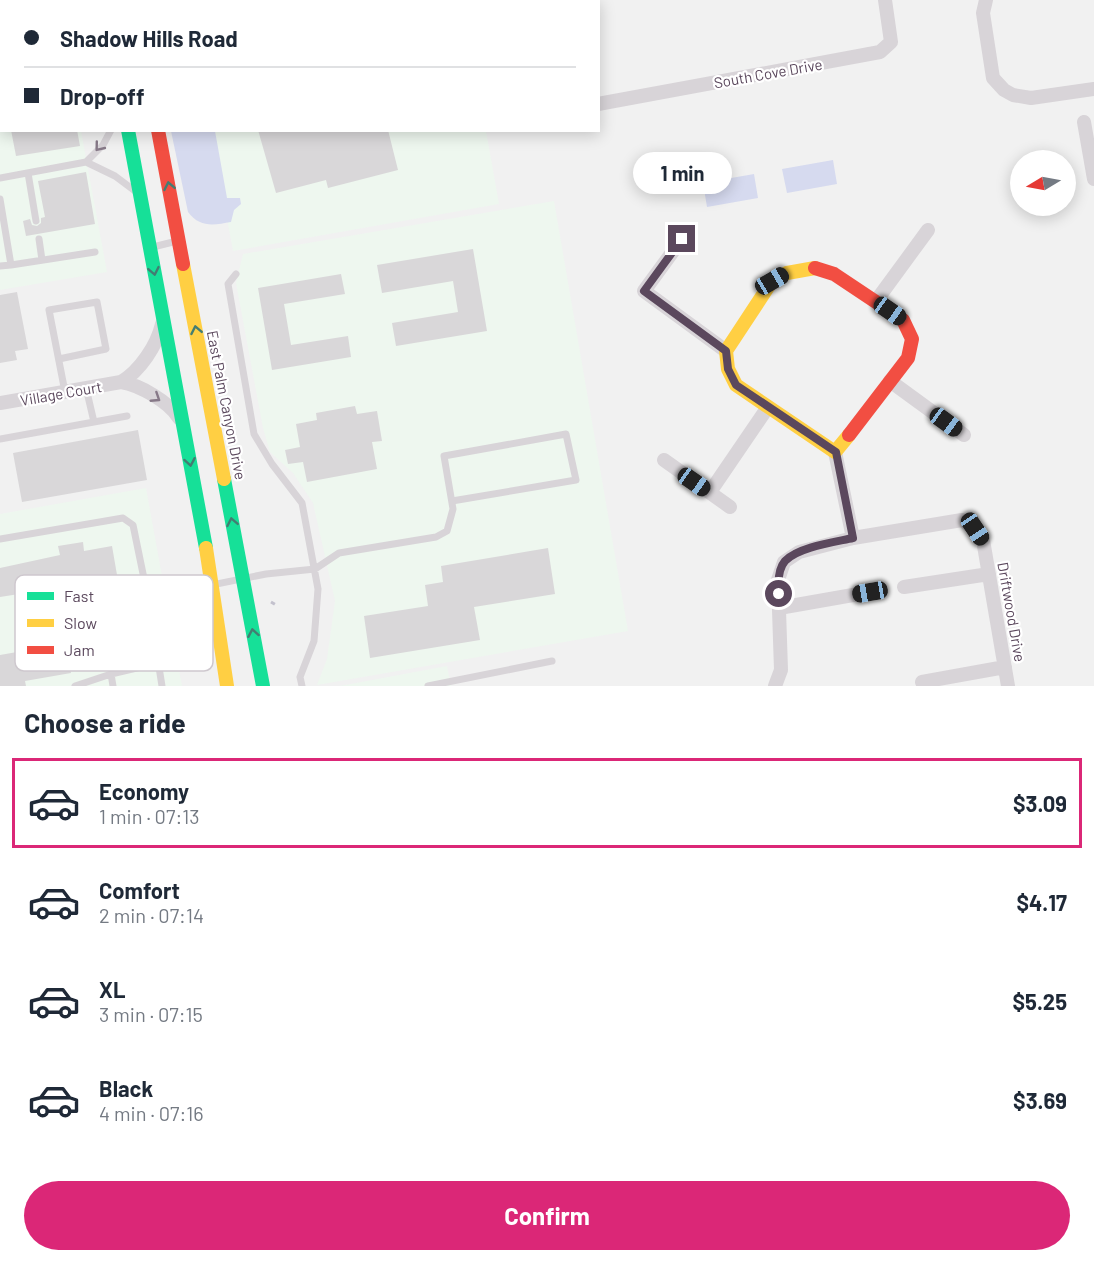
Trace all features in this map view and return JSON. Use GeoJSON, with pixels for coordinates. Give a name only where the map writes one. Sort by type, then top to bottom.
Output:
{"type":"FeatureCollection","features":[{"type":"Feature","properties":{"kind":"main road"},"geometry":{"type":"LineString","coordinates":[[128,132],[209,575]]}},
{"type":"Feature","properties":{"kind":"main road","name":"East Palm Canyon Drive"},"geometry":{"type":"LineString","coordinates":[[158,132],[263,686]]}},
{"type":"Feature","properties":{"kind":"main road"},"geometry":{"type":"LineString","coordinates":[[804,269],[825,270],[876,301],[903,320],[912,339],[912,349],[908,358],[836,452],[736,385],[728,369],[726,351],[772,281],[787,273],[804,269]]}},
{"type":"Feature","properties":{"kind":"main road"},"geometry":{"type":"LineString","coordinates":[[213,602],[227,686]]}},
{"type":"Feature","properties":{"kind":"street","name":"South Cove Drive"},"geometry":{"type":"LineString","coordinates":[[600,104],[880,52],[891,42],[885,0]]}},
{"type":"Feature","properties":{"kind":"street"},"geometry":{"type":"LineString","coordinates":[[986,0],[983,13],[993,78],[1004,90],[1021,98],[1031,98],[1094,89]]}},
{"type":"Feature","properties":{"kind":"street"},"geometry":{"type":"LineString","coordinates":[[1084,122],[1094,179]]}},
{"type":"Feature","properties":{"kind":"street"},"geometry":{"type":"LineString","coordinates":[[876,301],[928,230]]}},
{"type":"Feature","properties":{"kind":"street"},"geometry":{"type":"LineString","coordinates":[[682,239],[644,291],[726,351]]}},
{"type":"Feature","properties":{"kind":"street","name":"Village Court"},"geometry":{"type":"LineString","coordinates":[[0,403],[121,382],[133,375],[152,348],[163,319]]}},
{"type":"Feature","properties":{"kind":"street"},"geometry":{"type":"LineString","coordinates":[[890,381],[964,435]]}},
{"type":"Feature","properties":{"kind":"street","name":"Village Court"},"geometry":{"type":"LineString","coordinates":[[121,382],[138,386],[170,406],[183,425]]}},
{"type":"Feature","properties":{"kind":"street"},"geometry":{"type":"LineString","coordinates":[[710,492],[768,406]]}},
{"type":"Feature","properties":{"kind":"street"},"geometry":{"type":"LineString","coordinates":[[836,452],[853,538]]}},
{"type":"Feature","properties":{"kind":"street"},"geometry":{"type":"LineString","coordinates":[[664,460],[730,507]]}},
{"type":"Feature","properties":{"kind":"street","name":"Driftwood Drive"},"geometry":{"type":"LineString","coordinates":[[779,608],[778,580],[784,562],[799,552],[853,538],[962,520],[975,529],[983,540],[1008,686]]}},
{"type":"Feature","properties":{"kind":"street"},"geometry":{"type":"LineString","coordinates":[[904,587],[989,574]]}},
{"type":"Feature","properties":{"kind":"street"},"geometry":{"type":"LineString","coordinates":[[775,686],[781,670],[779,608],[870,592]]}},
{"type":"Feature","properties":{"kind":"street"},"geometry":{"type":"LineString","coordinates":[[922,682],[1005,667]]}},
{"type":"Feature","properties":{"kind":"lane"},"geometry":{"type":"LineString","coordinates":[[0,178],[86,162],[103,145],[110,132]]}},
{"type":"Feature","properties":{"kind":"lane"},"geometry":{"type":"LineString","coordinates":[[86,162],[115,176],[140,194]]}},
{"type":"Feature","properties":{"kind":"lane"},"geometry":{"type":"LineString","coordinates":[[28,173],[36,221]]}},
{"type":"Feature","properties":{"kind":"lane"},"geometry":{"type":"LineString","coordinates":[[0,199],[11,265]]}},
{"type":"Feature","properties":{"kind":"lane"},"geometry":{"type":"LineString","coordinates":[[39,239],[42,260]]}},
{"type":"Feature","properties":{"kind":"lane"},"geometry":{"type":"LineString","coordinates":[[149,248],[179,241]]}},
{"type":"Feature","properties":{"kind":"lane"},"geometry":{"type":"LineString","coordinates":[[0,266],[95,252]]}},
{"type":"Feature","properties":{"kind":"lane"},"geometry":{"type":"LineString","coordinates":[[236,274],[228,284],[254,434],[272,464],[302,503],[315,569],[318,589],[314,641],[300,677],[302,686]]}},
{"type":"Feature","properties":{"kind":"lane"},"geometry":{"type":"LineString","coordinates":[[59,359],[106,349],[97,302],[49,310],[65,392]]}},
{"type":"Feature","properties":{"kind":"lane"},"geometry":{"type":"LineString","coordinates":[[86,388],[94,422]]}},
{"type":"Feature","properties":{"kind":"lane"},"geometry":{"type":"LineString","coordinates":[[0,439],[127,416]]}},
{"type":"Feature","properties":{"kind":"lane"},"geometry":{"type":"LineString","coordinates":[[213,585],[266,574],[315,569],[339,553],[436,537],[447,531],[453,509],[444,456],[566,434],[576,480],[452,501]]}},
{"type":"Feature","properties":{"kind":"lane"},"geometry":{"type":"LineString","coordinates":[[0,539],[123,518],[133,525],[143,575]]}},
{"type":"Feature","properties":{"kind":"lane"},"geometry":{"type":"LineString","coordinates":[[428,686],[552,661]]}},
{"type":"Feature","properties":{"kind":"lane"},"geometry":{"type":"LineString","coordinates":[[75,686],[124,671]]}},
{"type":"Feature","properties":{"kind":"lane"},"geometry":{"type":"LineString","coordinates":[[159,671],[162,686]]}},
{"type":"Feature","properties":{"kind":"lane"},"geometry":{"type":"LineString","coordinates":[[111,674],[113,686]]}},
{"type":"Feature","properties":{"kind":"path"},"geometry":{"type":"LineString","coordinates":[[271,602],[276,605]]}},
{"type":"Feature","properties":{"kind":"shaded area"},"geometry":{"type":"Polygon","coordinates":[[[0,132],[81,132],[107,272],[0,290],[0,132]]]}},
{"type":"Feature","properties":{"kind":"shaded area"},"geometry":{"type":"Polygon","coordinates":[[[171,132],[215,132],[227,198],[240,198],[241,204],[234,210],[231,222],[202,223],[188,212],[171,132]]]}},
{"type":"Feature","properties":{"kind":"shaded area"},"geometry":{"type":"Polygon","coordinates":[[[211,132],[486,132],[499,204],[233,251],[211,132]]]}},
{"type":"Feature","properties":{"kind":"shaded area"},"geometry":{"type":"Polygon","coordinates":[[[833,160],[837,184],[787,193],[782,169],[833,160]]]}},
{"type":"Feature","properties":{"kind":"shaded area"},"geometry":{"type":"Polygon","coordinates":[[[754,174],[758,198],[707,207],[703,183],[754,174]]]}},
{"type":"Feature","properties":{"kind":"shaded area"},"geometry":{"type":"Polygon","coordinates":[[[554,201],[628,631],[317,685],[327,659],[335,601],[313,503],[293,473],[270,452],[263,428],[236,283],[243,254],[554,201]]]}},
{"type":"Feature","properties":{"kind":"shaded area"},"geometry":{"type":"Polygon","coordinates":[[[146,488],[162,575],[15,575],[15,671],[179,671],[182,686],[0,686],[0,514],[146,488]]]}},
{"type":"Feature","properties":{"kind":"shaded area"},"geometry":{"type":"Polygon","coordinates":[[[447,666],[451,686],[340,686],[447,666]]]}},
{"type":"Feature","properties":{"kind":"building"},"geometry":{"type":"Polygon","coordinates":[[[11,132],[77,132],[80,146],[16,156],[11,132]]]}},
{"type":"Feature","properties":{"kind":"building"},"geometry":{"type":"Polygon","coordinates":[[[259,132],[388,132],[398,170],[328,188],[326,180],[276,193],[259,132]]]}},
{"type":"Feature","properties":{"kind":"building"},"geometry":{"type":"Polygon","coordinates":[[[86,172],[95,224],[26,236],[23,221],[30,219],[32,225],[37,226],[41,223],[41,218],[45,217],[38,181],[86,172]]]}},
{"type":"Feature","properties":{"kind":"building"},"geometry":{"type":"Polygon","coordinates":[[[473,249],[487,331],[396,346],[392,323],[458,312],[453,281],[382,293],[377,265],[473,249]]]}},
{"type":"Feature","properties":{"kind":"building"},"geometry":{"type":"Polygon","coordinates":[[[341,274],[345,294],[284,304],[291,345],[348,336],[351,357],[272,370],[258,288],[341,274]]]}},
{"type":"Feature","properties":{"kind":"building"},"geometry":{"type":"Polygon","coordinates":[[[17,292],[28,349],[15,351],[17,360],[0,363],[0,295],[17,292]]]}},
{"type":"Feature","properties":{"kind":"building"},"geometry":{"type":"Polygon","coordinates":[[[355,406],[357,414],[377,411],[382,441],[372,442],[377,469],[307,482],[303,462],[288,464],[285,450],[300,447],[296,424],[317,420],[316,413],[355,406]]]}},
{"type":"Feature","properties":{"kind":"building"},"geometry":{"type":"Polygon","coordinates":[[[138,430],[147,480],[22,502],[13,453],[138,430]]]}},
{"type":"Feature","properties":{"kind":"building"},"geometry":{"type":"Polygon","coordinates":[[[83,542],[84,551],[112,546],[117,575],[15,575],[15,595],[0,597],[0,568],[60,555],[58,546],[83,542]]]}},
{"type":"Feature","properties":{"kind":"building"},"geometry":{"type":"Polygon","coordinates":[[[548,548],[555,594],[474,607],[480,640],[370,658],[364,616],[428,606],[425,585],[443,582],[441,566],[548,548]]]}},
{"type":"Feature","properties":{"kind":"building"},"geometry":{"type":"Polygon","coordinates":[[[15,652],[15,671],[71,671],[71,673],[25,681],[26,686],[0,686],[0,655],[15,652]]]}},
{"type":"Feature","properties":{"kind":"traffic: fast"},"geometry":{"type":"LineString","coordinates":[[128,132],[206,548]]}},
{"type":"Feature","properties":{"kind":"traffic: fast"},"geometry":{"type":"LineString","coordinates":[[224,479],[263,686]]}},
{"type":"Feature","properties":{"kind":"traffic: slow"},"geometry":{"type":"LineString","coordinates":[[183,264],[224,479]]}},
{"type":"Feature","properties":{"kind":"traffic: slow"},"geometry":{"type":"LineString","coordinates":[[815,268],[787,273],[772,281],[726,351],[728,369],[736,385],[835,452],[849,435]]}},
{"type":"Feature","properties":{"kind":"traffic: slow"},"geometry":{"type":"LineString","coordinates":[[206,548],[210,575]]}},
{"type":"Feature","properties":{"kind":"traffic: slow"},"geometry":{"type":"LineString","coordinates":[[213,594],[227,686]]}},
{"type":"Feature","properties":{"kind":"traffic: jam"},"geometry":{"type":"LineString","coordinates":[[158,132],[183,264]]}},
{"type":"Feature","properties":{"kind":"traffic: jam"},"geometry":{"type":"LineString","coordinates":[[815,268],[834,274],[903,320],[912,339],[908,358],[849,435]]}},
{"type":"Feature","properties":{"kind":"route"},"geometry":{"type":"LineString","coordinates":[[682,239],[644,291],[726,351],[728,369],[736,385],[836,452],[853,538],[799,552],[784,562],[778,580],[779,594]]}}]}
